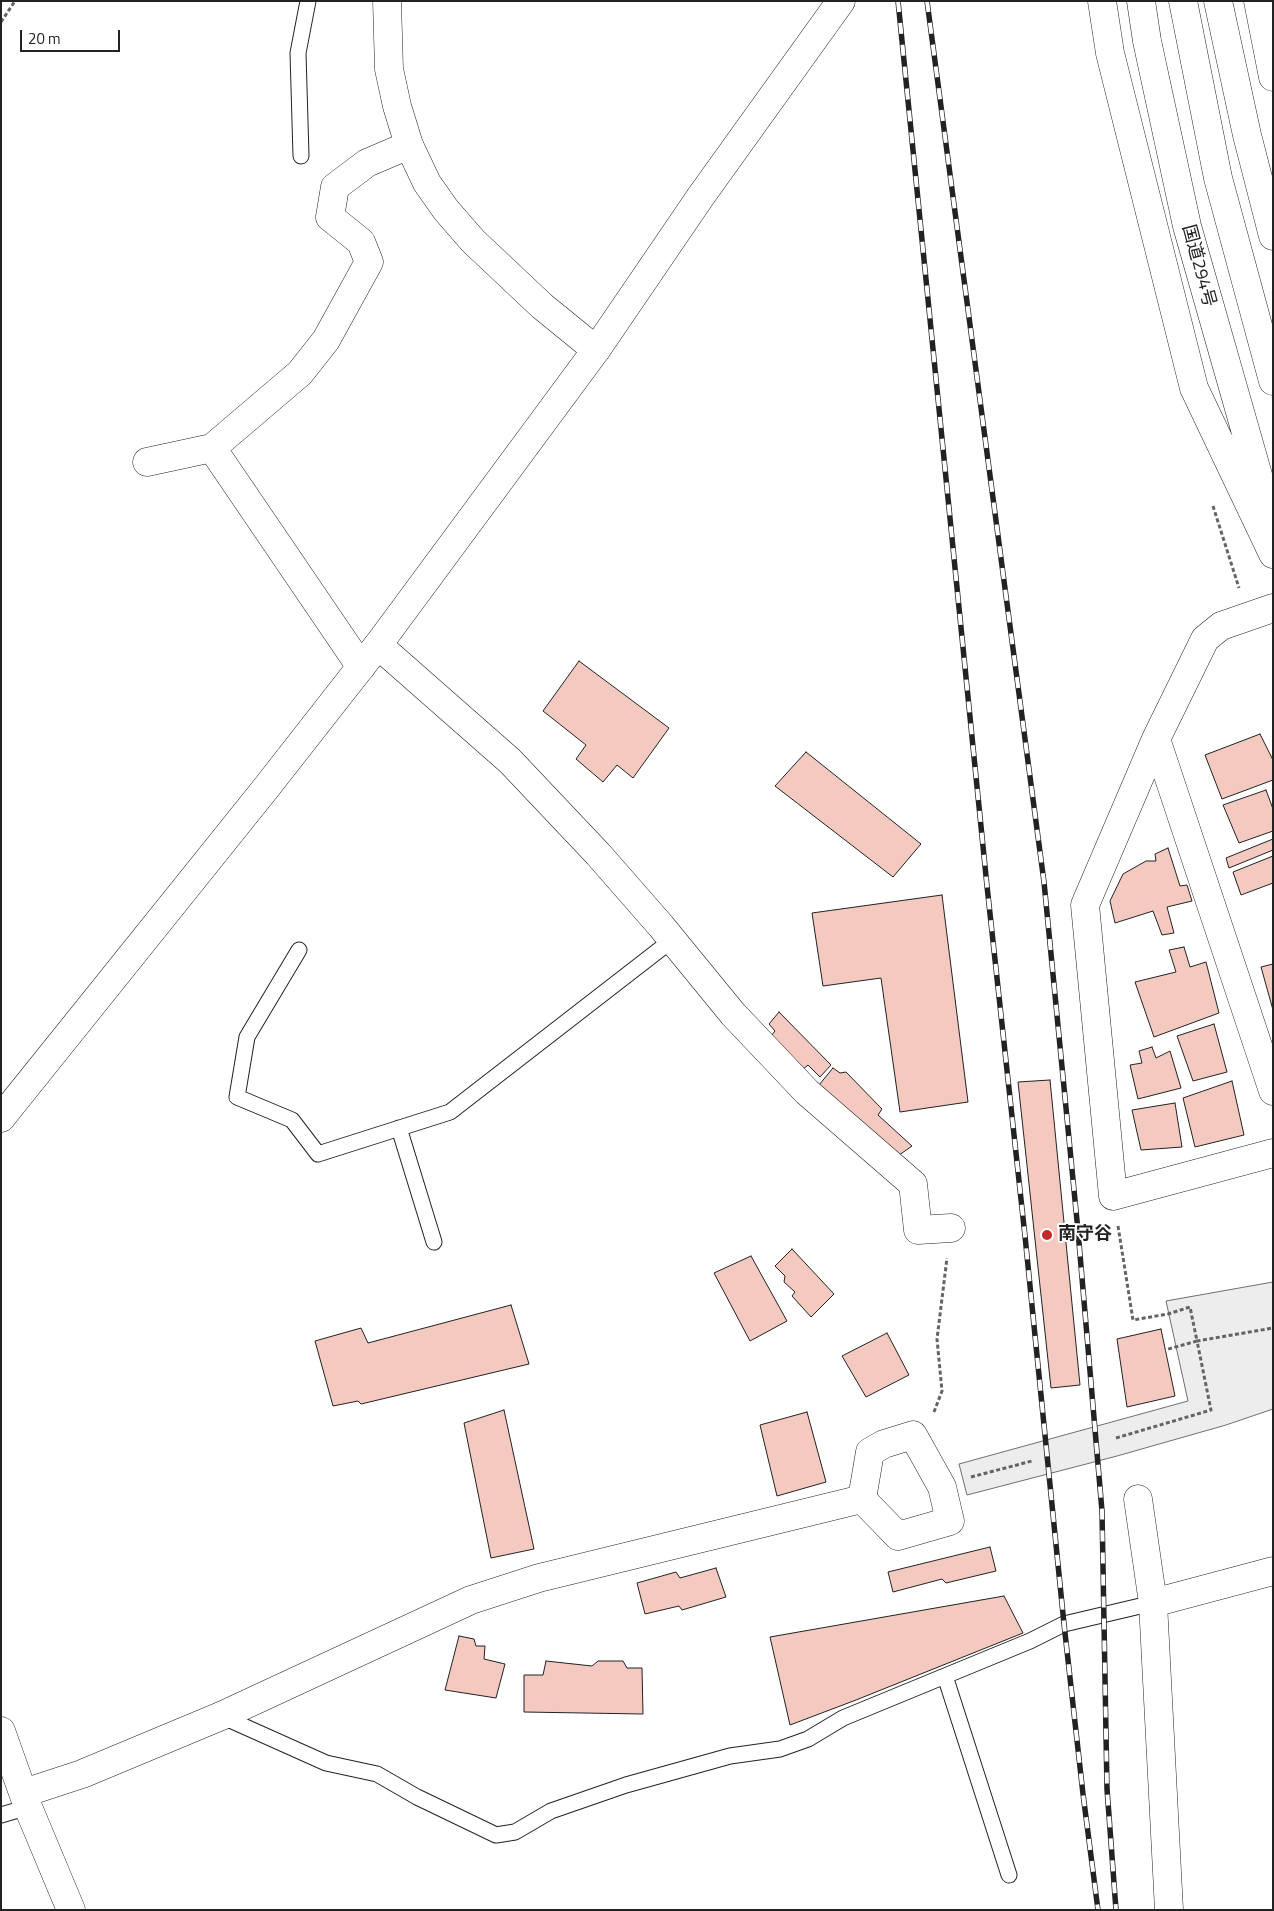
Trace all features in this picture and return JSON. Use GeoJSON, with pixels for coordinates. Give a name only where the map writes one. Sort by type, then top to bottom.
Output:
{"type":"FeatureCollection","features":[{"type":"Feature","properties":{"kind":"main road"},"geometry":{"type":"LineString","coordinates":[[387,1],[389,69],[397,106],[408,145],[427,182],[446,210],[473,241],[542,306],[596,350]]}},
{"type":"Feature","properties":{"kind":"main road"},"geometry":{"type":"LineString","coordinates":[[1,1118],[266,788],[378,645],[596,350],[701,196],[841,1]]}},
{"type":"Feature","properties":{"kind":"main road"},"geometry":{"type":"LineString","coordinates":[[1102,1],[1110,53],[1194,388],[1273,554]]}},
{"type":"Feature","properties":{"kind":"main road","name":"国道294号"},"geometry":{"type":"LineString","coordinates":[[1141,1],[1147,41],[1186,226],[1273,526]]}},
{"type":"Feature","properties":{"kind":"main road"},"geometry":{"type":"LineString","coordinates":[[1182,1],[1218,178],[1273,381]]}},
{"type":"Feature","properties":{"kind":"main road"},"geometry":{"type":"LineString","coordinates":[[1218,1],[1247,134],[1273,236]]}},
{"type":"Feature","properties":{"kind":"main road"},"geometry":{"type":"LineString","coordinates":[[1258,1],[1273,77]]}},
{"type":"Feature","properties":{"kind":"main road"},"geometry":{"type":"LineString","coordinates":[[147,462],[212,448],[300,373],[326,340],[369,262],[361,242],[330,217],[335,187],[367,163],[408,145]]}},
{"type":"Feature","properties":{"kind":"main road"},"geometry":{"type":"LineString","coordinates":[[212,448],[361,667]]}},
{"type":"Feature","properties":{"kind":"main road"},"geometry":{"type":"LineString","coordinates":[[1273,608],[1221,626],[1205,639],[1156,739],[1085,905],[1113,1196],[1273,1153]]}},
{"type":"Feature","properties":{"kind":"main road"},"geometry":{"type":"LineString","coordinates":[[378,645],[510,761],[598,854],[733,1014],[807,1092],[913,1184],[918,1230],[951,1228]]}},
{"type":"Feature","properties":{"kind":"main road"},"geometry":{"type":"LineString","coordinates":[[1156,739],[1273,1091]]}},
{"type":"Feature","properties":{"kind":"main road"},"geometry":{"type":"LineString","coordinates":[[913,1435],[942,1487],[950,1521],[898,1536],[862,1499],[870,1452],[884,1444],[913,1435]]}},
{"type":"Feature","properties":{"kind":"main road"},"geometry":{"type":"LineString","coordinates":[[26,1800],[82,1774],[221,1716],[472,1600],[539,1578],[862,1499]]}},
{"type":"Feature","properties":{"kind":"main road"},"geometry":{"type":"LineString","coordinates":[[1138,1499],[1152,1603],[1169,1910]]}},
{"type":"Feature","properties":{"kind":"main road"},"geometry":{"type":"LineString","coordinates":[[1152,1603],[1273,1571]]}},
{"type":"Feature","properties":{"kind":"main road"},"geometry":{"type":"LineString","coordinates":[[1,1731],[26,1800],[71,1910]]}},
{"type":"Feature","properties":{"kind":"lane"},"geometry":{"type":"LineString","coordinates":[[301,156],[298,53],[308,1]]}},
{"type":"Feature","properties":{"kind":"lane"},"geometry":{"type":"LineString","coordinates":[[299,950],[247,1037],[237,1097],[292,1120],[318,1154],[450,1112],[672,940]]}},
{"type":"Feature","properties":{"kind":"lane"},"geometry":{"type":"LineString","coordinates":[[399,1128],[434,1242]]}},
{"type":"Feature","properties":{"kind":"lane"},"geometry":{"type":"LineString","coordinates":[[221,1716],[326,1763],[377,1774],[418,1797],[496,1835],[515,1832],[551,1811],[626,1784],[730,1756],[780,1748],[808,1739],[843,1718],[1030,1641],[1064,1624],[1152,1603]]}},
{"type":"Feature","properties":{"kind":"lane"},"geometry":{"type":"LineString","coordinates":[[945,1676],[1009,1874]]}},
{"type":"Feature","properties":{"kind":"lane"},"geometry":{"type":"LineString","coordinates":[[1,1815],[26,1800]]}},
{"type":"Feature","properties":{"kind":"path"},"geometry":{"type":"LineString","coordinates":[[1,22],[15,1]]}},
{"type":"Feature","properties":{"kind":"path"},"geometry":{"type":"LineString","coordinates":[[1113,1196],[1133,1320],[1168,1314],[1190,1307],[1211,1410],[1116,1438]]}},
{"type":"Feature","properties":{"kind":"path"},"geometry":{"type":"LineString","coordinates":[[934,1414],[942,1391],[936,1339],[951,1228]]}},
{"type":"Feature","properties":{"kind":"path"},"geometry":{"type":"LineString","coordinates":[[1165,1350],[1197,1341],[1273,1328]]}},
{"type":"Feature","properties":{"kind":"path"},"geometry":{"type":"LineString","coordinates":[[942,1487],[964,1479],[1032,1461]]}},
{"type":"Feature","properties":{"kind":"shaded area"},"geometry":{"type":"Polygon","coordinates":[[[1273,1282],[1273,1409],[1226,1425],[1117,1456],[967,1495],[959,1464],[1188,1401],[1166,1301],[1273,1282]]]}},
{"type":"Feature","properties":{"kind":"building"},"geometry":{"type":"Polygon","coordinates":[[[579,661],[669,728],[633,778],[617,765],[603,782],[576,759],[586,745],[543,711],[579,661]]]}},
{"type":"Feature","properties":{"kind":"building"},"geometry":{"type":"Polygon","coordinates":[[[1260,734],[1273,760],[1273,780],[1222,799],[1205,755],[1260,734]]]}},
{"type":"Feature","properties":{"kind":"building"},"geometry":{"type":"Polygon","coordinates":[[[806,752],[921,844],[893,877],[775,786],[806,752]]]}},
{"type":"Feature","properties":{"kind":"building"},"geometry":{"type":"Polygon","coordinates":[[[1266,790],[1273,809],[1273,831],[1239,843],[1223,805],[1266,790]]]}},
{"type":"Feature","properties":{"kind":"building"},"geometry":{"type":"Polygon","coordinates":[[[1273,839],[1273,850],[1229,868],[1226,858],[1273,839]]]}},
{"type":"Feature","properties":{"kind":"building"},"geometry":{"type":"Polygon","coordinates":[[[1168,848],[1180,886],[1187,885],[1192,901],[1167,907],[1174,933],[1162,935],[1153,911],[1115,923],[1110,901],[1123,874],[1146,861],[1156,861],[1155,854],[1168,848]]]}},
{"type":"Feature","properties":{"kind":"building"},"geometry":{"type":"Polygon","coordinates":[[[1273,856],[1273,883],[1241,895],[1233,872],[1273,856]]]}},
{"type":"Feature","properties":{"kind":"building"},"geometry":{"type":"Polygon","coordinates":[[[942,895],[968,1102],[900,1112],[881,978],[823,986],[812,913],[942,895]]]}},
{"type":"Feature","properties":{"kind":"building"},"geometry":{"type":"Polygon","coordinates":[[[1184,947],[1190,967],[1206,962],[1219,1013],[1154,1037],[1135,982],[1176,972],[1169,950],[1184,947]]]}},
{"type":"Feature","properties":{"kind":"building"},"geometry":{"type":"Polygon","coordinates":[[[1273,964],[1273,1010],[1261,967],[1273,964]]]}},
{"type":"Feature","properties":{"kind":"building"},"geometry":{"type":"Polygon","coordinates":[[[779,1012],[831,1065],[820,1077],[808,1065],[802,1070],[771,1036],[775,1031],[769,1024],[779,1012]]]}},
{"type":"Feature","properties":{"kind":"building"},"geometry":{"type":"Polygon","coordinates":[[[1214,1024],[1227,1072],[1193,1081],[1177,1036],[1214,1024]]]}},
{"type":"Feature","properties":{"kind":"building"},"geometry":{"type":"Polygon","coordinates":[[[1152,1047],[1156,1058],[1170,1051],[1181,1088],[1138,1099],[1130,1065],[1142,1063],[1139,1051],[1152,1047]]]}},
{"type":"Feature","properties":{"kind":"building"},"geometry":{"type":"Polygon","coordinates":[[[833,1068],[840,1073],[846,1072],[882,1109],[878,1115],[912,1146],[895,1158],[819,1085],[833,1068]]]}},
{"type":"Feature","properties":{"kind":"building"},"geometry":{"type":"Polygon","coordinates":[[[1050,1080],[1080,1385],[1051,1388],[1018,1082],[1050,1080]]]}},
{"type":"Feature","properties":{"kind":"building"},"geometry":{"type":"Polygon","coordinates":[[[1232,1081],[1244,1135],[1195,1147],[1183,1098],[1232,1081]]]}},
{"type":"Feature","properties":{"kind":"building"},"geometry":{"type":"Polygon","coordinates":[[[1175,1103],[1182,1147],[1141,1150],[1132,1110],[1175,1103]]]}},
{"type":"Feature","properties":{"kind":"building"},"geometry":{"type":"Polygon","coordinates":[[[792,1249],[834,1294],[811,1317],[792,1296],[795,1292],[784,1282],[785,1276],[775,1266],[792,1249]]]}},
{"type":"Feature","properties":{"kind":"building"},"geometry":{"type":"Polygon","coordinates":[[[751,1256],[787,1321],[750,1341],[714,1273],[751,1256]]]}},
{"type":"Feature","properties":{"kind":"building"},"geometry":{"type":"Polygon","coordinates":[[[511,1305],[529,1364],[361,1404],[358,1401],[333,1406],[315,1341],[361,1328],[368,1343],[511,1305]]]}},
{"type":"Feature","properties":{"kind":"building"},"geometry":{"type":"Polygon","coordinates":[[[1161,1329],[1175,1396],[1127,1407],[1117,1339],[1161,1329]]]}},
{"type":"Feature","properties":{"kind":"building"},"geometry":{"type":"Polygon","coordinates":[[[887,1333],[909,1375],[866,1397],[842,1356],[887,1333]]]}},
{"type":"Feature","properties":{"kind":"building"},"geometry":{"type":"Polygon","coordinates":[[[504,1410],[534,1549],[491,1558],[464,1423],[504,1410]]]}},
{"type":"Feature","properties":{"kind":"building"},"geometry":{"type":"Polygon","coordinates":[[[807,1412],[826,1482],[777,1496],[760,1425],[807,1412]]]}},
{"type":"Feature","properties":{"kind":"building"},"geometry":{"type":"Polygon","coordinates":[[[990,1547],[996,1571],[946,1583],[942,1579],[893,1592],[888,1572],[990,1547]]]}},
{"type":"Feature","properties":{"kind":"building"},"geometry":{"type":"Polygon","coordinates":[[[716,1568],[726,1597],[682,1610],[679,1606],[645,1614],[637,1583],[676,1572],[680,1578],[716,1568]]]}},
{"type":"Feature","properties":{"kind":"building"},"geometry":{"type":"Polygon","coordinates":[[[1004,1596],[1023,1633],[790,1725],[770,1637],[1004,1596]]]}},
{"type":"Feature","properties":{"kind":"building"},"geometry":{"type":"Polygon","coordinates":[[[459,1636],[474,1639],[476,1646],[485,1646],[484,1659],[505,1664],[496,1698],[445,1690],[459,1636]]]}},
{"type":"Feature","properties":{"kind":"building"},"geometry":{"type":"Polygon","coordinates":[[[546,1661],[592,1666],[598,1661],[623,1661],[627,1668],[642,1668],[643,1714],[524,1712],[524,1675],[543,1675],[546,1661]]]}},
{"type":"Feature","properties":{"kind":"railway"},"geometry":{"type":"LineString","coordinates":[[898,1],[987,886],[1064,1624],[1098,1910]]}},
{"type":"Feature","properties":{"kind":"railway"},"geometry":{"type":"LineString","coordinates":[[927,1],[1044,882],[1078,1231],[1102,1511],[1107,1789],[1116,1910]]}},
{"type":"Feature","properties":{"kind":"place","name":"南守谷"},"geometry":{"type":"Point","coordinates":[1047,1235]}}]}
